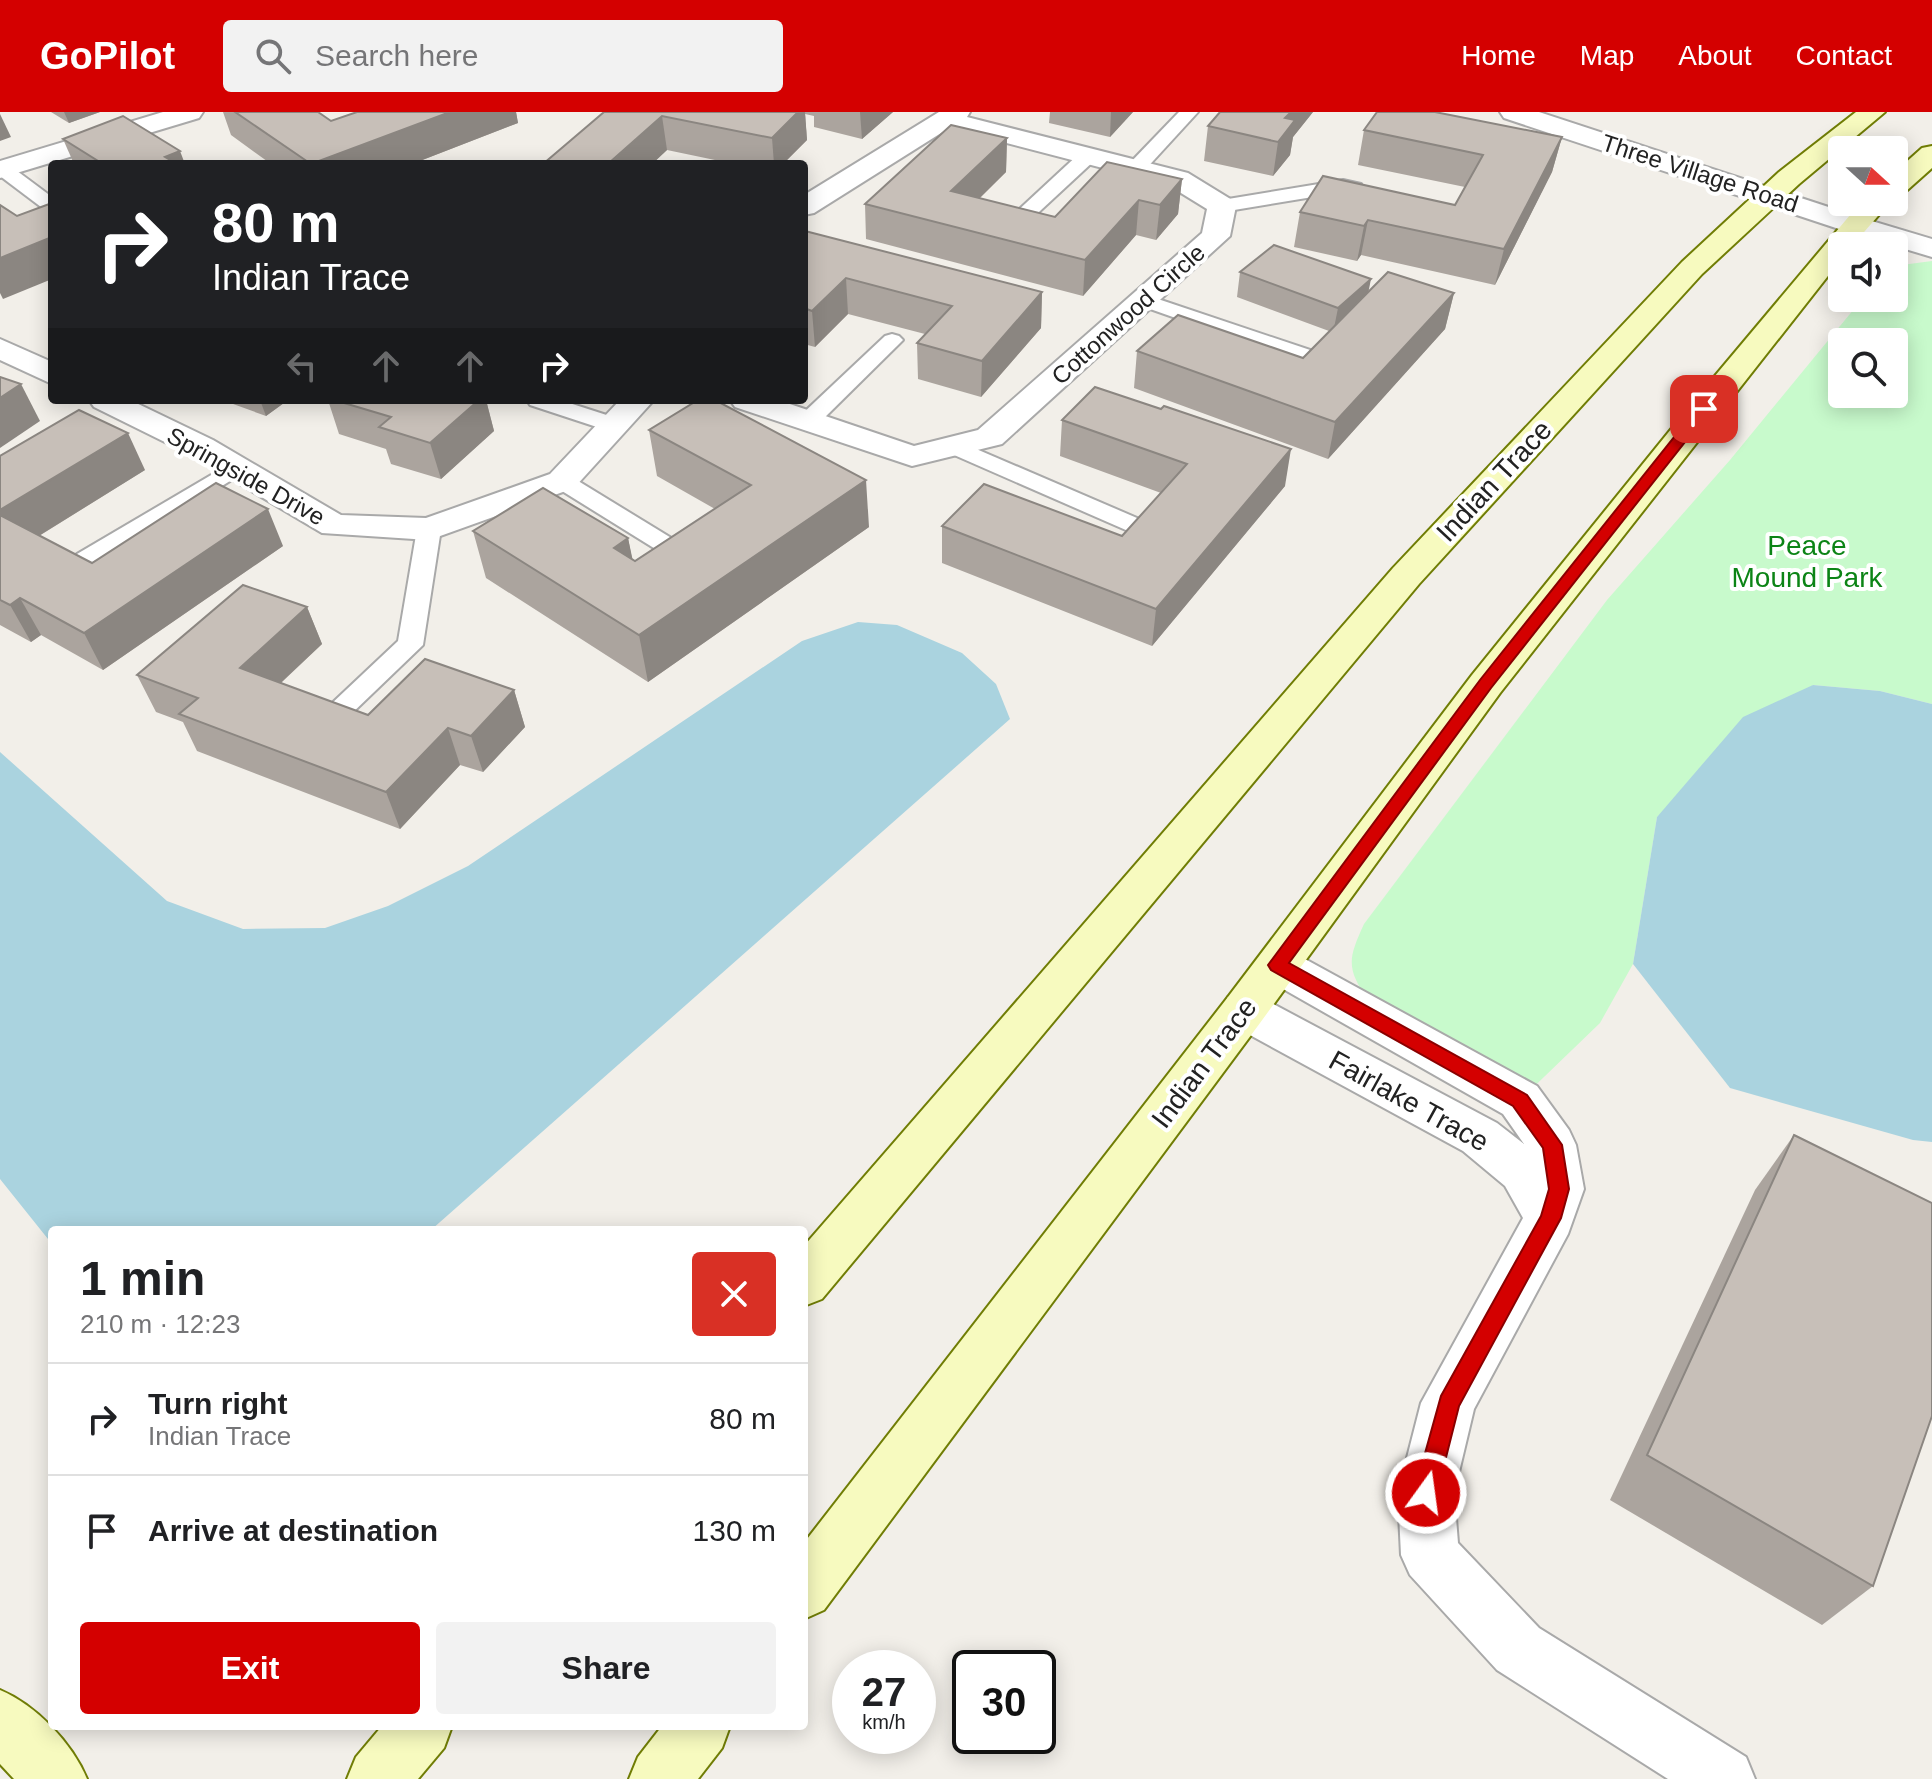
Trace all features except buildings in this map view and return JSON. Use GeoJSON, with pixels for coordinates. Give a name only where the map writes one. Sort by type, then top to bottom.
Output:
{"type":"FeatureCollection","features":[{"type":"Feature","properties":{"kind":"main road","name":"Indian Trace"},"geometry":{"type":"LineString","coordinates":[[808,1278],[1406,576],[1692,268],[1778,187],[1872,112]]}},
{"type":"Feature","properties":{"kind":"main road"},"geometry":{"type":"LineString","coordinates":[[1908,175],[1932,154]]}},
{"type":"Feature","properties":{"kind":"main road","name":"Indian Trace"},"geometry":{"type":"LineString","coordinates":[[808,1585],[1278,965],[1486,684],[1853,216]]}},
{"type":"Feature","properties":{"kind":"main road"},"geometry":{"type":"LineString","coordinates":[[0,1720],[56,1779]]}},
{"type":"Feature","properties":{"kind":"main road"},"geometry":{"type":"LineString","coordinates":[[378,1779],[419,1730]]}},
{"type":"Feature","properties":{"kind":"main road"},"geometry":{"type":"LineString","coordinates":[[660,1779],[697,1730]]}},
{"type":"Feature","properties":{"kind":"street"},"geometry":{"type":"LineString","coordinates":[[1,169],[190,112]]}},
{"type":"Feature","properties":{"kind":"street","name":"Three Village Road"},"geometry":{"type":"LineString","coordinates":[[1513,112],[1828,198]]}},
{"type":"Feature","properties":{"kind":"street","name":"Three Village Road"},"geometry":{"type":"LineString","coordinates":[[1585,112],[1778,187]]}},
{"type":"Feature","properties":{"kind":"street"},"geometry":{"type":"LineString","coordinates":[[808,205],[951,116],[1178,179],[1222,206]]}},
{"type":"Feature","properties":{"kind":"street","name":"Cottonwood Circle"},"geometry":{"type":"LineString","coordinates":[[758,404],[912,456],[990,437],[1216,236],[1222,206]]}},
{"type":"Feature","properties":{"kind":"street","name":"Three Village Road"},"geometry":{"type":"LineString","coordinates":[[1878,216],[1932,248]]}},
{"type":"Feature","properties":{"kind":"street","name":"Three Village Road"},"geometry":{"type":"LineString","coordinates":[[1898,216],[1932,225]]}},
{"type":"Feature","properties":{"kind":"street"},"geometry":{"type":"LineString","coordinates":[[2,352],[48,372]]}},
{"type":"Feature","properties":{"kind":"street","name":"Springside Drive"},"geometry":{"type":"LineString","coordinates":[[122,404],[334,525],[429,529],[562,481],[634,404]]}},
{"type":"Feature","properties":{"kind":"street","name":"Fairlake Trace"},"geometry":{"type":"LineString","coordinates":[[1278,965],[1520,1100],[1552,1145],[1559,1189],[1550,1218],[1448,1403],[1426,1493],[1430,1555],[1518,1649],[1724,1779]]}},
{"type":"Feature","properties":{"kind":"street","name":"Fairlake Trace"},"geometry":{"type":"LineString","coordinates":[[1244,1010],[1480,1137],[1522,1171],[1550,1218]]}},
{"type":"Feature","properties":{"kind":"lane"},"geometry":{"type":"LineString","coordinates":[[1136,168],[1189,112]]}},
{"type":"Feature","properties":{"kind":"lane"},"geometry":{"type":"LineString","coordinates":[[1006,232],[1088,156]]}},
{"type":"Feature","properties":{"kind":"lane"},"geometry":{"type":"LineString","coordinates":[[1,169],[48,203]]}},
{"type":"Feature","properties":{"kind":"lane"},"geometry":{"type":"LineString","coordinates":[[1222,206],[1343,186],[1374,192]]}},
{"type":"Feature","properties":{"kind":"lane"},"geometry":{"type":"LineString","coordinates":[[1143,300],[1317,360]]}},
{"type":"Feature","properties":{"kind":"lane"},"geometry":{"type":"LineString","coordinates":[[808,421],[892,340]]}},
{"type":"Feature","properties":{"kind":"lane"},"geometry":{"type":"LineString","coordinates":[[550,404],[614,425]]}},
{"type":"Feature","properties":{"kind":"lane"},"geometry":{"type":"LineString","coordinates":[[953,446],[1143,529]]}},
{"type":"Feature","properties":{"kind":"lane"},"geometry":{"type":"LineString","coordinates":[[86,559],[235,468]]}},
{"type":"Feature","properties":{"kind":"lane"},"geometry":{"type":"LineString","coordinates":[[562,481],[695,563]]}},
{"type":"Feature","properties":{"kind":"lane"},"geometry":{"type":"LineString","coordinates":[[338,712],[410,645],[429,529]]}},
{"type":"Feature","properties":{"kind":"green space","name":"Peace Mound Park"},"geometry":{"type":"Polygon","coordinates":[[[1932,261],[1932,704],[1880,691],[1813,685],[1657,817],[1633,964],[1600,1023],[1520,1100],[1368,1000],[1356,980],[1352,963],[1364,924],[1607,600],[1730,460],[1828,341],[1828,408],[1908,408],[1908,328],[1838,328],[1852,312],[1908,312],[1908,264],[1932,261]]]}},
{"type":"Feature","properties":{"kind":"water"},"geometry":{"type":"Polygon","coordinates":[[[858,622],[897,625],[962,653],[996,684],[1010,719],[436,1226],[48,1226],[48,1239],[0,1179],[0,752],[167,901],[243,929],[325,928],[388,906],[468,866],[802,641],[858,622]]]}},
{"type":"Feature","properties":{"kind":"water"},"geometry":{"type":"Polygon","coordinates":[[[1813,685],[1880,691],[1932,704],[1932,1142],[1913,1140],[1730,1088],[1633,964],[1657,817],[1743,717],[1813,685]]]}},
{"type":"Feature","properties":{"kind":"route"},"geometry":{"type":"LineString","coordinates":[[1426,1493],[1448,1403],[1550,1218],[1559,1189],[1552,1145],[1520,1100],[1278,965],[1486,684],[1704,409]]}}]}
